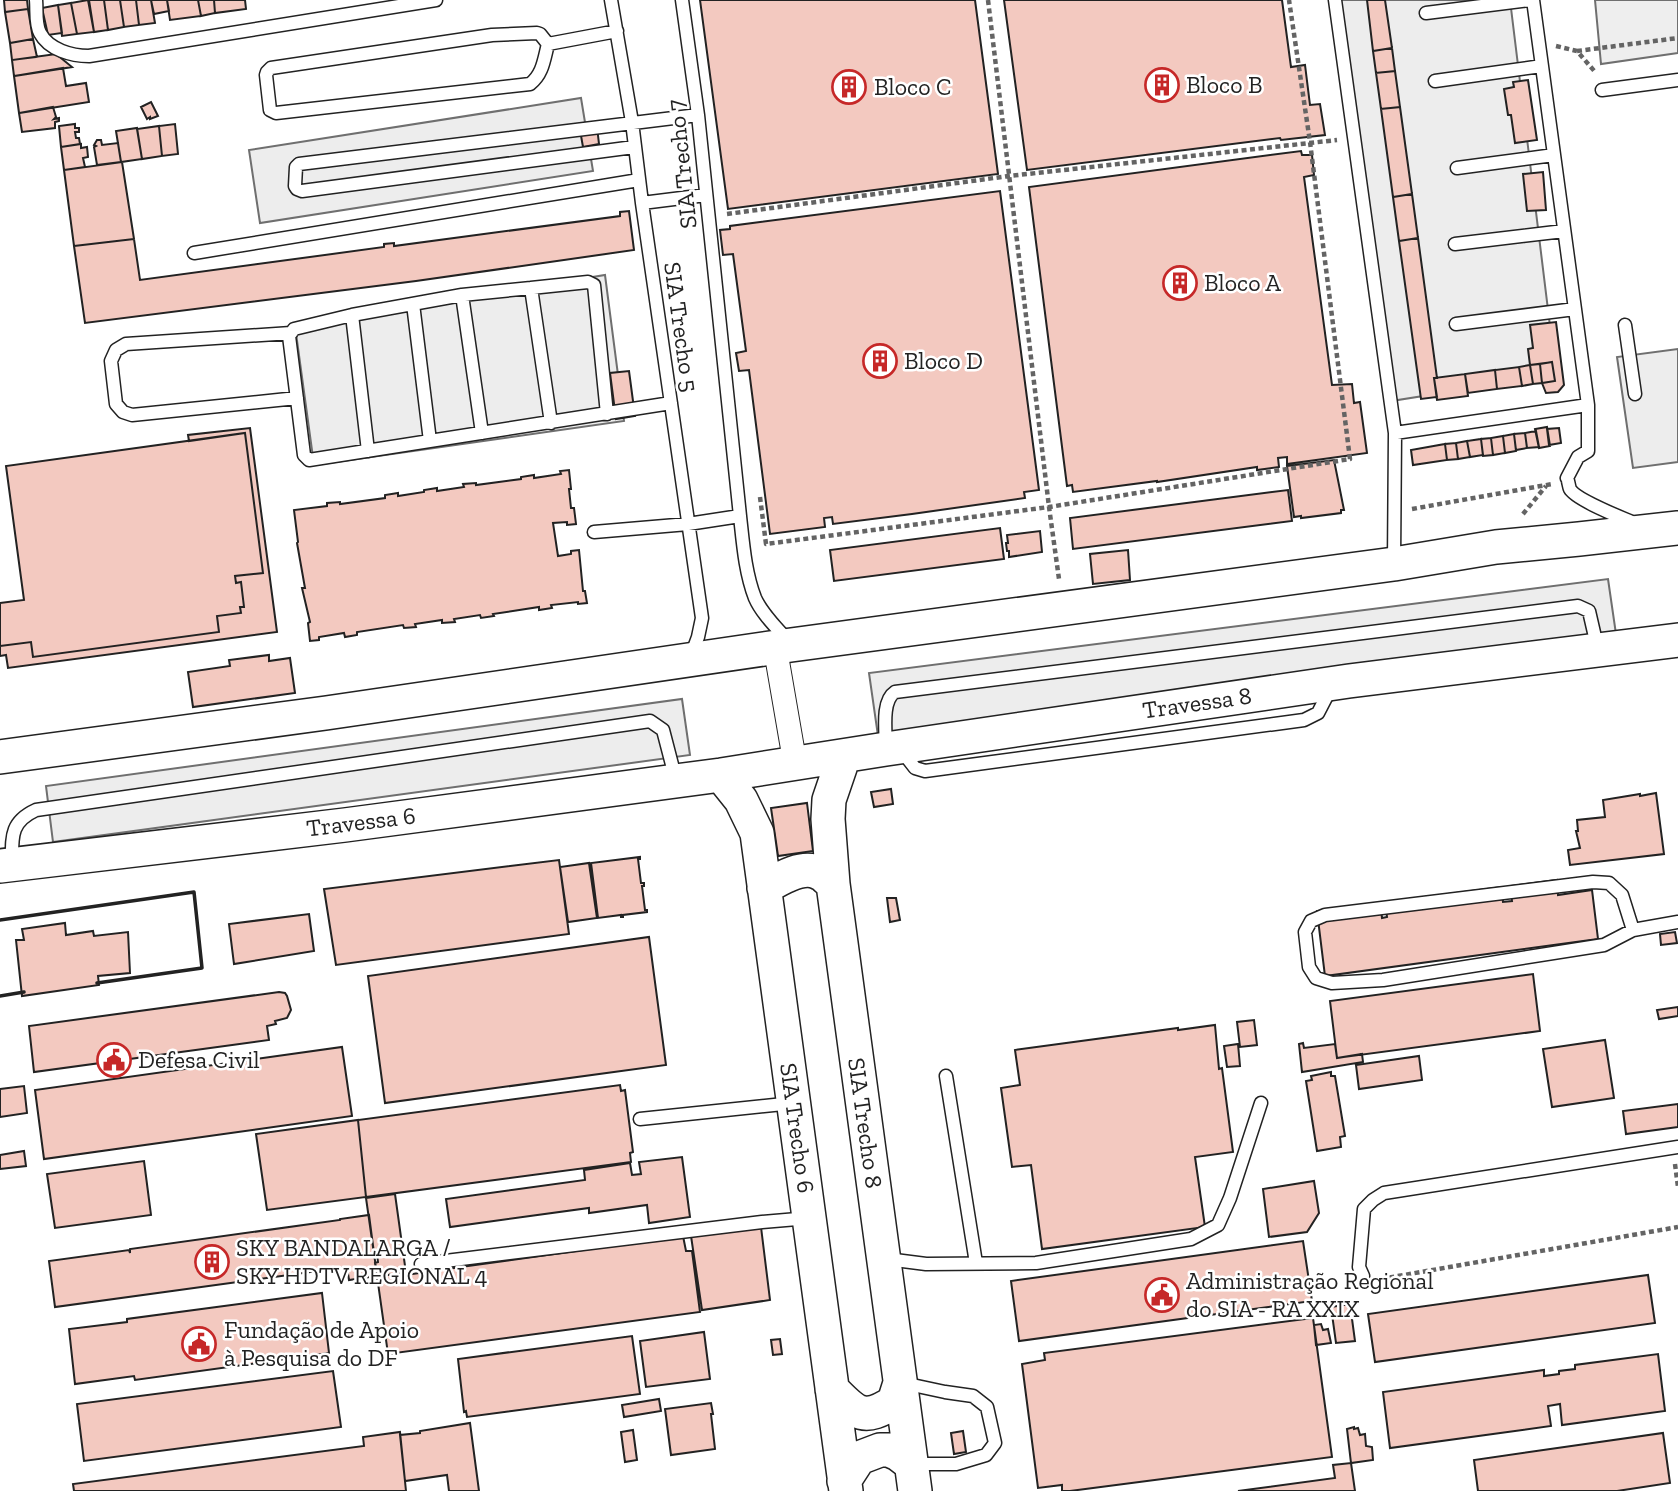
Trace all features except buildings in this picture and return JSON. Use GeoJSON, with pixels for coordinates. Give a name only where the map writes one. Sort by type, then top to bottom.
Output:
{"type":"FeatureCollection","features":[{"type":"Feature","properties":{"kind":"main road"},"geometry":{"type":"LineString","coordinates":[[0,757],[314,715],[689,659],[1394,564],[1496,547],[1664,529]]}},
{"type":"Feature","properties":{"kind":"main road","name":"Travessa 8"},"geometry":{"type":"LineString","coordinates":[[721,775],[1334,683],[1598,651],[1677,647]]}},
{"type":"Feature","properties":{"kind":"main road","name":"SIA Trecho 8"},"geometry":{"type":"LineString","coordinates":[[844,756],[829,800],[833,884],[913,1478]]}},
{"type":"Feature","properties":{"kind":"main road","name":"Travessa 6"},"geometry":{"type":"LineString","coordinates":[[6,865],[345,825],[721,775]]}},
{"type":"Feature","properties":{"kind":"main road","name":"SIA Trecho 6"},"geometry":{"type":"LineString","coordinates":[[721,775],[741,800],[757,833],[845,1486]]}},
{"type":"Feature","properties":{"kind":"main road"},"geometry":{"type":"LineString","coordinates":[[764,888],[794,873],[810,871],[817,872],[833,884]]}},
{"type":"Feature","properties":{"kind":"main road"},"geometry":{"type":"LineString","coordinates":[[832,1389],[854,1410],[861,1413],[877,1411],[894,1402],[900,1383]]}},
{"type":"Feature","properties":{"kind":"main road"},"geometry":{"type":"LineString","coordinates":[[845,1486],[859,1458],[880,1450],[898,1454],[913,1478]]}},
{"type":"Feature","properties":{"kind":"street"},"geometry":{"type":"LineString","coordinates":[[783,646],[795,763]]}},
{"type":"Feature","properties":{"kind":"lane"},"geometry":{"type":"LineString","coordinates":[[36,0],[41,35],[66,54],[89,57],[436,0]]}},
{"type":"Feature","properties":{"kind":"lane","name":"SIA Trecho 5"},"geometry":{"type":"LineString","coordinates":[[611,0],[632,122],[702,618],[689,659]]}},
{"type":"Feature","properties":{"kind":"lane","name":"SIA Trecho 7"},"geometry":{"type":"LineString","coordinates":[[682,0],[698,115],[747,572],[755,599],[783,646]]}},
{"type":"Feature","properties":{"kind":"lane"},"geometry":{"type":"LineString","coordinates":[[1335,0],[1395,433],[1394,564]]}},
{"type":"Feature","properties":{"kind":"lane"},"geometry":{"type":"LineString","coordinates":[[1426,13],[1531,0],[1588,405],[1588,451],[1577,457],[1567,478],[1573,493],[1583,500],[1664,529]]}},
{"type":"Feature","properties":{"kind":"lane"},"geometry":{"type":"LineString","coordinates":[[548,44],[617,31]]}},
{"type":"Feature","properties":{"kind":"lane"},"geometry":{"type":"LineString","coordinates":[[537,33],[548,44],[538,78],[530,84],[276,114],[270,110],[266,75],[271,68],[492,35],[537,33]]}},
{"type":"Feature","properties":{"kind":"lane"},"geometry":{"type":"LineString","coordinates":[[1435,81],[1542,66]]}},
{"type":"Feature","properties":{"kind":"lane"},"geometry":{"type":"LineString","coordinates":[[1606,90],[1678,80]]}},
{"type":"Feature","properties":{"kind":"lane"},"geometry":{"type":"LineString","coordinates":[[634,147],[302,191],[295,186],[296,167],[299,164],[698,115]]}},
{"type":"Feature","properties":{"kind":"lane"},"geometry":{"type":"LineString","coordinates":[[1457,168],[1554,155]]}},
{"type":"Feature","properties":{"kind":"lane"},"geometry":{"type":"LineString","coordinates":[[194,253],[639,180]]}},
{"type":"Feature","properties":{"kind":"lane"},"geometry":{"type":"LineString","coordinates":[[642,203],[706,195]]}},
{"type":"Feature","properties":{"kind":"lane"},"geometry":{"type":"LineString","coordinates":[[1455,244],[1564,231]]}},
{"type":"Feature","properties":{"kind":"lane"},"geometry":{"type":"LineString","coordinates":[[297,398],[132,415],[123,412],[116,404],[111,360],[116,350],[127,344],[291,332],[352,315],[462,295],[589,282],[594,285],[607,414]]}},
{"type":"Feature","properties":{"kind":"lane"},"geometry":{"type":"LineString","coordinates":[[531,288],[551,423]]}},
{"type":"Feature","properties":{"kind":"lane"},"geometry":{"type":"LineString","coordinates":[[462,295],[482,433]]}},
{"type":"Feature","properties":{"kind":"lane"},"geometry":{"type":"LineString","coordinates":[[413,304],[430,441]]}},
{"type":"Feature","properties":{"kind":"lane"},"geometry":{"type":"LineString","coordinates":[[1456,324],[1575,309]]}},
{"type":"Feature","properties":{"kind":"lane"},"geometry":{"type":"LineString","coordinates":[[352,315],[368,451]]}},
{"type":"Feature","properties":{"kind":"lane"},"geometry":{"type":"LineString","coordinates":[[1625,325],[1635,394]]}},
{"type":"Feature","properties":{"kind":"lane"},"geometry":{"type":"LineString","coordinates":[[291,332],[289,337],[297,398],[306,458],[309,460],[671,403]]}},
{"type":"Feature","properties":{"kind":"lane"},"geometry":{"type":"LineString","coordinates":[[1395,433],[1588,405]]}},
{"type":"Feature","properties":{"kind":"lane"},"geometry":{"type":"LineString","coordinates":[[594,531],[688,524],[740,516]]}},
{"type":"Feature","properties":{"kind":"lane"},"geometry":{"type":"LineString","coordinates":[[892,748],[886,704],[890,695],[895,692],[1578,606],[1589,611],[1598,651]]}},
{"type":"Feature","properties":{"kind":"lane"},"geometry":{"type":"LineString","coordinates":[[6,865],[16,824],[25,815],[36,810],[650,721],[663,730],[676,780]]}},
{"type":"Feature","properties":{"kind":"lane"},"geometry":{"type":"LineString","coordinates":[[1633,930],[1622,895],[1609,883],[1593,882],[1325,915],[1311,921],[1305,932],[1309,967],[1316,978],[1332,983],[1383,981],[1604,945],[1633,930],[1678,922]]}},
{"type":"Feature","properties":{"kind":"lane"},"geometry":{"type":"LineString","coordinates":[[946,1076],[976,1263]]}},
{"type":"Feature","properties":{"kind":"lane"},"geometry":{"type":"LineString","coordinates":[[640,1119],[793,1103]]}},
{"type":"Feature","properties":{"kind":"lane"},"geometry":{"type":"LineString","coordinates":[[883,1258],[926,1264],[1036,1263],[1191,1239],[1217,1224],[1230,1198],[1261,1103]]}},
{"type":"Feature","properties":{"kind":"lane"},"geometry":{"type":"LineString","coordinates":[[1363,1276],[1359,1267],[1364,1209],[1384,1193],[1678,1147]]}},
{"type":"Feature","properties":{"kind":"lane"},"geometry":{"type":"LineString","coordinates":[[421,1264],[809,1218]]}},
{"type":"Feature","properties":{"kind":"lane"},"geometry":{"type":"LineString","coordinates":[[900,1383],[973,1396],[987,1408],[995,1443],[986,1455],[913,1478]]}},
{"type":"Feature","properties":{"kind":"path"},"geometry":{"type":"LineString","coordinates":[[988,0],[1063,608]]}},
{"type":"Feature","properties":{"kind":"path"},"geometry":{"type":"LineString","coordinates":[[766,544],[1049,507],[1350,459],[1310,142],[1289,0]]}},
{"type":"Feature","properties":{"kind":"path"},"geometry":{"type":"LineString","coordinates":[[1538,42],[1577,51],[1678,38]]}},
{"type":"Feature","properties":{"kind":"path"},"geometry":{"type":"LineString","coordinates":[[1577,51],[1606,90]]}},
{"type":"Feature","properties":{"kind":"path"},"geometry":{"type":"LineString","coordinates":[[709,216],[1009,176],[1355,138]]}},
{"type":"Feature","properties":{"kind":"path"},"geometry":{"type":"LineString","coordinates":[[1394,513],[1568,481]]}},
{"type":"Feature","properties":{"kind":"path"},"geometry":{"type":"LineString","coordinates":[[1363,1276],[1376,1280],[1678,1227]]}},
{"type":"Feature","properties":{"kind":"shaded area"},"geometry":{"type":"Polygon","coordinates":[[[1336,0],[1510,0],[1556,375],[1385,402],[1336,0]]]}},
{"type":"Feature","properties":{"kind":"shaded area"},"geometry":{"type":"Polygon","coordinates":[[[1595,0],[1678,0],[1678,53],[1601,64],[1595,0]]]}},
{"type":"Feature","properties":{"kind":"shaded area"},"geometry":{"type":"Polygon","coordinates":[[[581,98],[593,171],[260,223],[249,150],[581,98]]]}},
{"type":"Feature","properties":{"kind":"shaded area"},"geometry":{"type":"Polygon","coordinates":[[[605,275],[624,421],[314,465],[295,326],[605,275]]]}},
{"type":"Feature","properties":{"kind":"shaded area"},"geometry":{"type":"Polygon","coordinates":[[[1678,349],[1678,462],[1633,468],[1617,357],[1678,349]]]}},
{"type":"Feature","properties":{"kind":"shaded area"},"geometry":{"type":"Polygon","coordinates":[[[1608,579],[1617,641],[878,736],[869,673],[1608,579]]]}},
{"type":"Feature","properties":{"kind":"shaded area"},"geometry":{"type":"Polygon","coordinates":[[[682,699],[690,755],[53,842],[46,786],[682,699]]]}},
{"type":"Feature","properties":{"kind":"wall"},"geometry":{"type":"LineString","coordinates":[[0,920],[194,892],[202,968],[97,983]]}},
{"type":"Feature","properties":{"kind":"wall"},"geometry":{"type":"LineString","coordinates":[[0,996],[24,992]]}},
{"type":"Feature","properties":{"kind":"place","name":"Bloco B"},"geometry":{"type":"Point","coordinates":[1162,85]}},
{"type":"Feature","properties":{"kind":"place","name":"Bloco C"},"geometry":{"type":"Point","coordinates":[849,87]}},
{"type":"Feature","properties":{"kind":"place","name":"Bloco A"},"geometry":{"type":"Point","coordinates":[1180,283]}},
{"type":"Feature","properties":{"kind":"place","name":"Bloco D"},"geometry":{"type":"Point","coordinates":[880,361]}},
{"type":"Feature","properties":{"kind":"place","name":"Defesa Civil"},"geometry":{"type":"Point","coordinates":[114,1060]}},
{"type":"Feature","properties":{"kind":"place","name":"SKY BANDALARGA / SKY HDTV REGIONAL 4"},"geometry":{"type":"Point","coordinates":[212,1262]}},
{"type":"Feature","properties":{"kind":"place","name":"Administração Regional do SIA - RA XXIX"},"geometry":{"type":"Point","coordinates":[1162,1295]}},
{"type":"Feature","properties":{"kind":"place","name":"Fundação de Apoio à Pesquisa do DF"},"geometry":{"type":"Point","coordinates":[199,1344]}}]}
